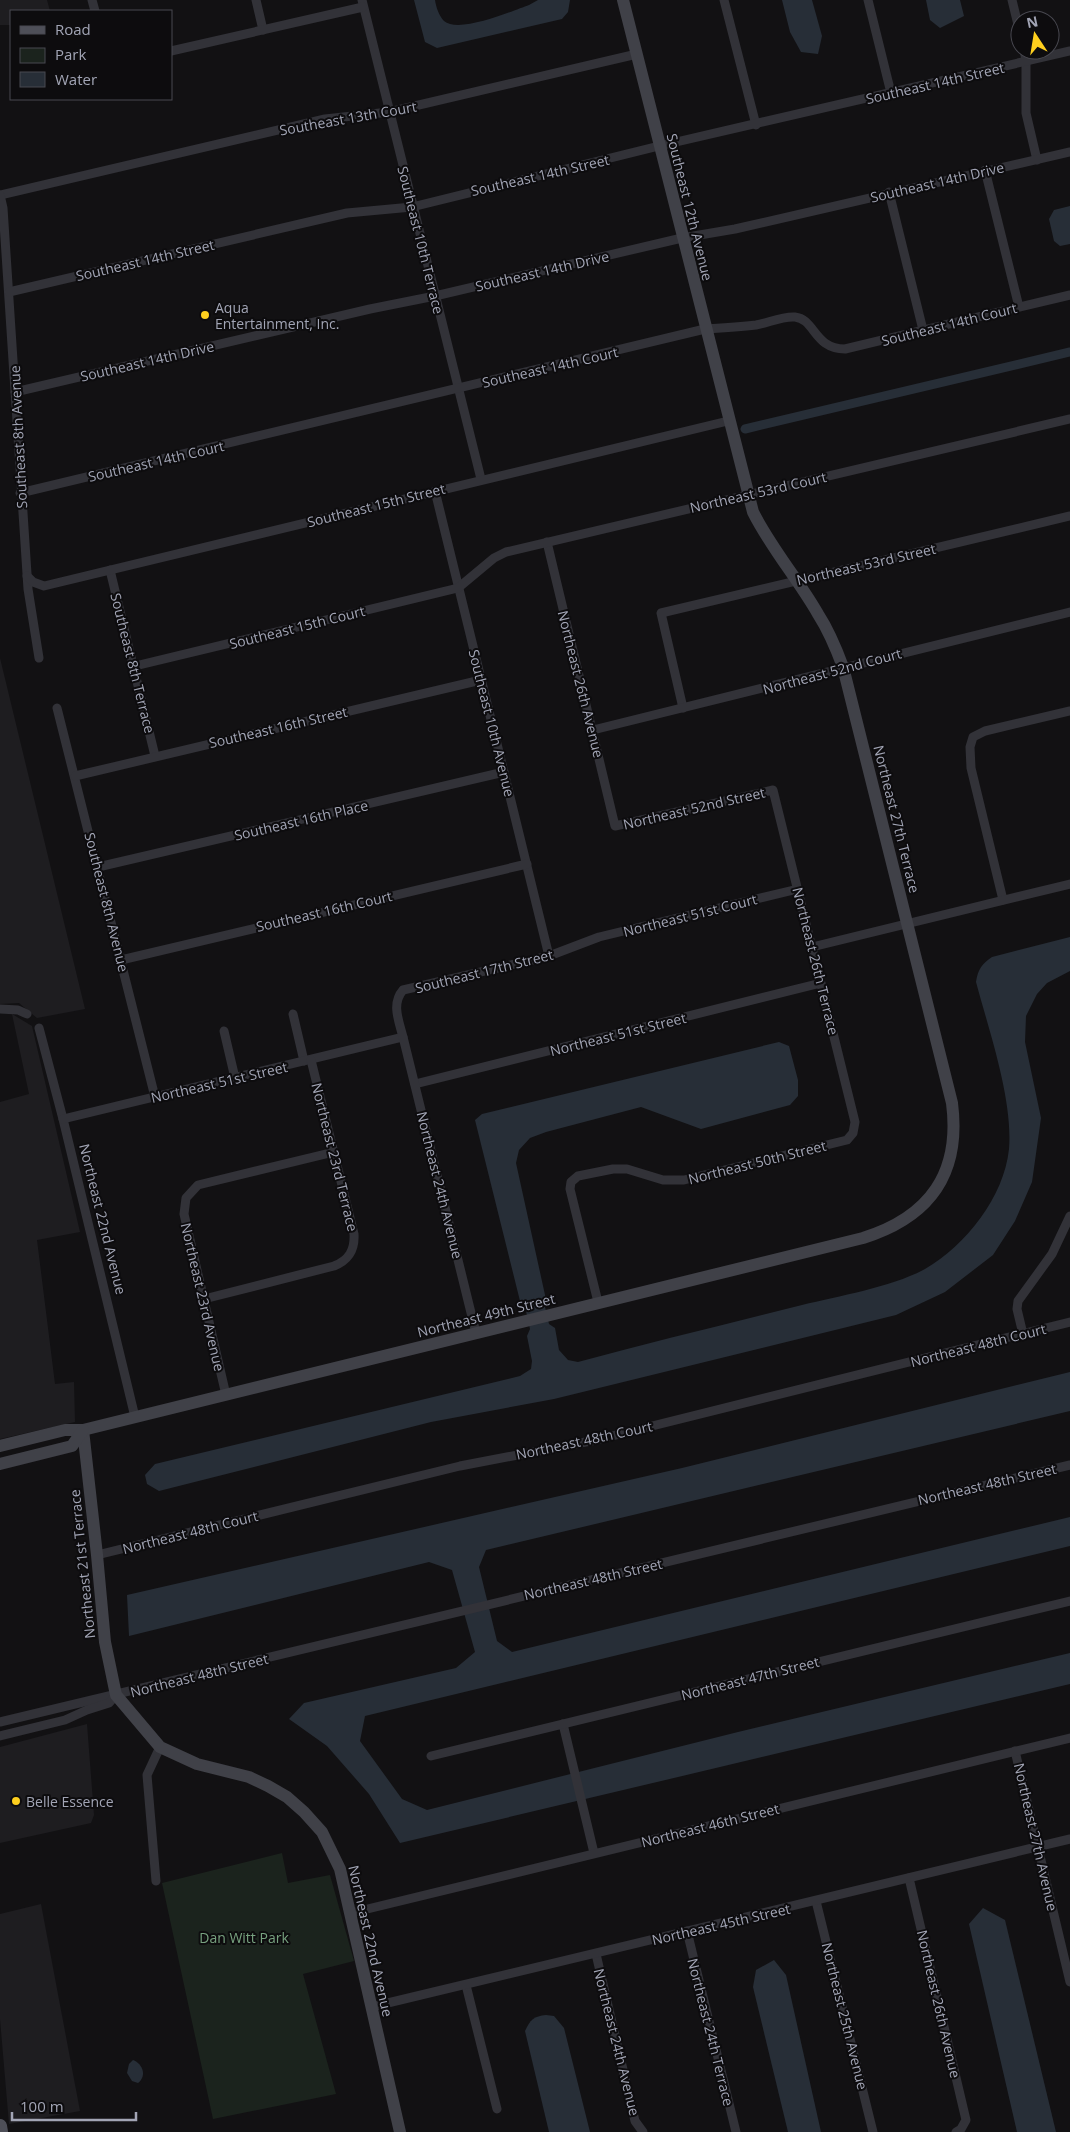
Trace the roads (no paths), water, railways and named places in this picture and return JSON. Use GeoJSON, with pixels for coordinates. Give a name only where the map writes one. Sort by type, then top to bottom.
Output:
{"type":"FeatureCollection","features":[{"type":"Feature","properties":{"kind":"main road"},"geometry":{"type":"LineString","coordinates":[[0,2126],[0,2132]]}},
{"type":"Feature","properties":{"kind":"street"},"geometry":{"type":"LineString","coordinates":[[256,0],[263,30]]}},
{"type":"Feature","properties":{"kind":"street","name":"Southeast 12th Avenue"},"geometry":{"type":"LineString","coordinates":[[623,0],[728,421]]}},
{"type":"Feature","properties":{"kind":"street"},"geometry":{"type":"LineString","coordinates":[[724,0],[756,125]]}},
{"type":"Feature","properties":{"kind":"street"},"geometry":{"type":"LineString","coordinates":[[868,0],[891,93]]}},
{"type":"Feature","properties":{"kind":"street"},"geometry":{"type":"LineString","coordinates":[[172,51],[263,30],[363,3]]}},
{"type":"Feature","properties":{"kind":"street","name":"Southeast 10th Terrace"},"geometry":{"type":"LineString","coordinates":[[363,3],[481,479]]}},
{"type":"Feature","properties":{"kind":"street","name":"Southeast 13th Court"},"geometry":{"type":"LineString","coordinates":[[0,195],[325,119],[389,112],[636,54]]}},
{"type":"Feature","properties":{"kind":"street"},"geometry":{"type":"LineString","coordinates":[[1026,60],[1026,113],[1037,160]]}},
{"type":"Feature","properties":{"kind":"street","name":"Southeast 14th Street"},"geometry":{"type":"LineString","coordinates":[[9,292],[348,213],[412,206],[1026,60]]}},
{"type":"Feature","properties":{"kind":"street","name":"Southeast 14th Drive"},"geometry":{"type":"LineString","coordinates":[[15,392],[682,238],[735,229],[889,192],[1070,152]]}},
{"type":"Feature","properties":{"kind":"street"},"geometry":{"type":"LineString","coordinates":[[985,170],[1019,307]]}},
{"type":"Feature","properties":{"kind":"street"},"geometry":{"type":"LineString","coordinates":[[889,192],[923,330]]}},
{"type":"Feature","properties":{"kind":"street","name":"Southeast 8th Avenue"},"geometry":{"type":"LineString","coordinates":[[0,195],[3,208],[9,292],[20,493],[28,590],[39,658]]}},
{"type":"Feature","properties":{"kind":"street","name":"Southeast 14th Court"},"geometry":{"type":"LineString","coordinates":[[20,493],[705,330],[755,325],[795,317],[804,321],[830,347],[845,349],[1019,307],[1070,297]]}},
{"type":"Feature","properties":{"kind":"street","name":"Northeast 53rd Court"},"geometry":{"type":"LineString","coordinates":[[458,588],[494,558],[506,552],[1070,419]]}},
{"type":"Feature","properties":{"kind":"street","name":"Southeast 15th Street"},"geometry":{"type":"LineString","coordinates":[[27,576],[33,582],[44,586],[481,479],[728,421]]}},
{"type":"Feature","properties":{"kind":"street","name":"Northeast 27th Terrace"},"geometry":{"type":"LineString","coordinates":[[728,421],[753,512],[762,531],[818,614],[834,643],[843,667],[952,1103],[955,1124],[953,1146],[940,1183],[928,1199],[912,1215],[894,1226]]}},
{"type":"Feature","properties":{"kind":"street","name":"Southeast 10th Avenue"},"geometry":{"type":"LineString","coordinates":[[435,491],[550,956]]}},
{"type":"Feature","properties":{"kind":"street","name":"Northeast 53rd Street"},"geometry":{"type":"LineString","coordinates":[[683,708],[661,613],[1070,516]]}},
{"type":"Feature","properties":{"kind":"street","name":"Northeast 26th Avenue"},"geometry":{"type":"LineString","coordinates":[[547,542],[615,826]]}},
{"type":"Feature","properties":{"kind":"street","name":"Southeast 8th Terrace"},"geometry":{"type":"LineString","coordinates":[[110,570],[135,666],[155,756]]}},
{"type":"Feature","properties":{"kind":"street","name":"Southeast 15th Court"},"geometry":{"type":"LineString","coordinates":[[135,666],[458,588]]}},
{"type":"Feature","properties":{"kind":"street","name":"Northeast 52nd Court"},"geometry":{"type":"LineString","coordinates":[[593,730],[812,678],[843,667],[1070,612]]}},
{"type":"Feature","properties":{"kind":"street","name":"Southeast 16th Street"},"geometry":{"type":"LineString","coordinates":[[75,776],[481,680]]}},
{"type":"Feature","properties":{"kind":"street","name":"Southeast 8th Avenue"},"geometry":{"type":"LineString","coordinates":[[57,708],[155,1097]]}},
{"type":"Feature","properties":{"kind":"street"},"geometry":{"type":"LineString","coordinates":[[1003,900],[971,768],[970,746],[973,737],[985,731],[1070,711]]}},
{"type":"Feature","properties":{"kind":"street","name":"Southeast 16th Place"},"geometry":{"type":"LineString","coordinates":[[98,867],[504,772]]}},
{"type":"Feature","properties":{"kind":"street","name":"Northeast 52nd Street"},"geometry":{"type":"LineString","coordinates":[[615,826],[773,790]]}},
{"type":"Feature","properties":{"kind":"street","name":"Northeast 26th Terrace"},"geometry":{"type":"LineString","coordinates":[[773,790],[856,1122],[853,1133]]}},
{"type":"Feature","properties":{"kind":"street","name":"Southeast 16th Court"},"geometry":{"type":"LineString","coordinates":[[122,960],[527,864]]}},
{"type":"Feature","properties":{"kind":"street"},"geometry":{"type":"LineString","coordinates":[[812,947],[1070,884]]}},
{"type":"Feature","properties":{"kind":"street","name":"Northeast 51st Court"},"geometry":{"type":"LineString","coordinates":[[582,942],[798,889]]}},
{"type":"Feature","properties":{"kind":"street","name":"Southeast 17th Street"},"geometry":{"type":"LineString","coordinates":[[403,1037],[396,1006],[397,997],[403,990],[550,956],[582,942]]}},
{"type":"Feature","properties":{"kind":"street","name":"Northeast 51st Street"},"geometry":{"type":"LineString","coordinates":[[415,1084],[821,983]]}},
{"type":"Feature","properties":{"kind":"street"},"geometry":{"type":"LineString","coordinates":[[0,1009],[18,1010],[27,1014]]}},
{"type":"Feature","properties":{"kind":"street","name":"Northeast 23rd Terrace"},"geometry":{"type":"LineString","coordinates":[[204,1299],[334,1266],[345,1261],[351,1254],[354,1234],[334,1152],[293,1014]]}},
{"type":"Feature","properties":{"kind":"street","name":"Northeast 22nd Avenue"},"geometry":{"type":"LineString","coordinates":[[39,1028],[135,1417]]}},
{"type":"Feature","properties":{"kind":"street"},"geometry":{"type":"LineString","coordinates":[[224,1031],[235,1078]]}},
{"type":"Feature","properties":{"kind":"street","name":"Northeast 51st Street"},"geometry":{"type":"LineString","coordinates":[[63,1119],[403,1037]]}},
{"type":"Feature","properties":{"kind":"street","name":"Northeast 24th Avenue"},"geometry":{"type":"LineString","coordinates":[[403,1037],[476,1333]]}},
{"type":"Feature","properties":{"kind":"street","name":"Northeast 50th Street"},"geometry":{"type":"LineString","coordinates":[[598,1302],[570,1189],[571,1182],[578,1176],[613,1169],[627,1169],[663,1180],[684,1180],[847,1140],[853,1133]]}},
{"type":"Feature","properties":{"kind":"street","name":"Northeast 23rd Avenue"},"geometry":{"type":"LineString","coordinates":[[226,1395],[184,1214],[186,1198],[198,1185],[334,1152]]}},
{"type":"Feature","properties":{"kind":"street"},"geometry":{"type":"LineString","coordinates":[[1023,1334],[1017,1309],[1018,1301],[1052,1254],[1070,1216]]}},
{"type":"Feature","properties":{"kind":"street","name":"Northeast 49th Street"},"geometry":{"type":"LineString","coordinates":[[0,1446],[66,1430],[83,1430],[226,1395],[863,1238],[894,1226]]}},
{"type":"Feature","properties":{"kind":"street","name":"Northeast 48th Court"},"geometry":{"type":"LineString","coordinates":[[97,1555],[460,1466],[596,1440],[1070,1322]]}},
{"type":"Feature","properties":{"kind":"street"},"geometry":{"type":"LineString","coordinates":[[0,1464],[72,1446],[83,1430]]}},
{"type":"Feature","properties":{"kind":"street","name":"Northeast 21st Terrace"},"geometry":{"type":"LineString","coordinates":[[83,1430],[105,1642],[116,1695]]}},
{"type":"Feature","properties":{"kind":"street","name":"Northeast 48th Street"},"geometry":{"type":"LineString","coordinates":[[0,1722],[1070,1464]]}},
{"type":"Feature","properties":{"kind":"street","name":"Northeast 47th Street"},"geometry":{"type":"LineString","coordinates":[[431,1756],[1070,1601]]}},
{"type":"Feature","properties":{"kind":"street","name":"Northeast 22nd Avenue"},"geometry":{"type":"LineString","coordinates":[[116,1695],[160,1746],[197,1764],[249,1778],[268,1786],[287,1797],[322,1832],[340,1869],[400,2132]]}},
{"type":"Feature","properties":{"kind":"street","name":"Northeast 48th Street"},"geometry":{"type":"LineString","coordinates":[[0,1736],[65,1720],[87,1710],[110,1703],[116,1695]]}},
{"type":"Feature","properties":{"kind":"street"},"geometry":{"type":"LineString","coordinates":[[563,1724],[594,1853]]}},
{"type":"Feature","properties":{"kind":"street","name":"Northeast 46th Street"},"geometry":{"type":"LineString","coordinates":[[351,1913],[1070,1738]]}},
{"type":"Feature","properties":{"kind":"street"},"geometry":{"type":"LineString","coordinates":[[156,1881],[148,1776],[160,1746]]}},
{"type":"Feature","properties":{"kind":"street","name":"Northeast 27th Avenue"},"geometry":{"type":"LineString","coordinates":[[1015,1751],[1070,1982]]}},
{"type":"Feature","properties":{"kind":"street","name":"Northeast 45th Street"},"geometry":{"type":"LineString","coordinates":[[371,2007],[1070,1839]]}},
{"type":"Feature","properties":{"kind":"street","name":"Northeast 26th Avenue"},"geometry":{"type":"LineString","coordinates":[[909,1878],[966,2120],[959,2131]]}},
{"type":"Feature","properties":{"kind":"street","name":"Northeast 25th Avenue"},"geometry":{"type":"LineString","coordinates":[[816,1901],[873,2132]]}},
{"type":"Feature","properties":{"kind":"street","name":"Northeast 24th Terrace"},"geometry":{"type":"LineString","coordinates":[[687,1932],[736,2132]]}},
{"type":"Feature","properties":{"kind":"street","name":"Northeast 24th Avenue"},"geometry":{"type":"LineString","coordinates":[[596,1954],[635,2121],[642,2131]]}},
{"type":"Feature","properties":{"kind":"street"},"geometry":{"type":"LineString","coordinates":[[466,1985],[497,2109]]}},
{"type":"Feature","properties":{"kind":"water"},"geometry":{"type":"Polygon","coordinates":[[[414,0],[435,0],[438,11],[444,21],[461,25],[499,16],[538,0],[570,0],[568,12],[562,19],[437,48],[425,42],[414,0]]]}},
{"type":"Feature","properties":{"kind":"water"},"geometry":{"type":"Polygon","coordinates":[[[782,0],[812,0],[822,36],[818,54],[801,52],[790,32],[782,0]]]}},
{"type":"Feature","properties":{"kind":"water"},"geometry":{"type":"Polygon","coordinates":[[[926,0],[960,0],[964,16],[940,28],[930,20],[926,0]]]}},
{"type":"Feature","properties":{"kind":"water"},"geometry":{"type":"Polygon","coordinates":[[[1070,206],[1070,244],[1060,246],[1054,241],[1049,219],[1054,210],[1070,206]]]}},
{"type":"Feature","properties":{"kind":"water"},"geometry":{"type":"Polygon","coordinates":[[[1070,937],[1070,971],[1047,983],[1037,994],[1026,1016],[1025,1042],[1041,1118],[1032,1182],[1015,1221],[993,1255],[945,1292],[896,1315],[554,1399],[431,1422],[159,1491],[147,1484],[145,1475],[155,1464],[520,1376],[531,1369],[532,1361],[527,1336],[530,1329],[526,1311],[522,1309],[475,1120],[482,1114],[779,1042],[789,1046],[798,1080],[798,1096],[790,1105],[701,1129],[641,1107],[546,1132],[530,1138],[519,1150],[516,1163],[547,1304],[545,1307],[549,1324],[555,1328],[559,1350],[568,1360],[578,1362],[865,1290],[897,1281],[925,1269],[955,1247],[980,1218],[1000,1185],[1006,1167],[1009,1149],[1009,1129],[1004,1087],[976,982],[979,970],[992,957],[1070,937]]]}},
{"type":"Feature","properties":{"kind":"water"},"geometry":{"type":"Polygon","coordinates":[[[1070,1372],[1070,1411],[486,1550],[479,1567],[497,1641],[512,1652],[1070,1517],[1070,1546],[365,1716],[360,1741],[402,1799],[427,1810],[738,1732],[1070,1653],[1070,1684],[400,1843],[369,1794],[327,1746],[289,1719],[304,1703],[456,1668],[475,1652],[452,1570],[429,1562],[129,1636],[127,1595],[682,1468],[1070,1372]]]}},
{"type":"Feature","properties":{"kind":"water"},"geometry":{"type":"Polygon","coordinates":[[[983,1908],[1005,1920],[1056,2132],[1017,2132],[969,1924],[983,1908]]]}},
{"type":"Feature","properties":{"kind":"water"},"geometry":{"type":"Polygon","coordinates":[[[774,1960],[786,1975],[821,2132],[788,2132],[753,1987],[756,1970],[774,1960]]]}},
{"type":"Feature","properties":{"kind":"water"},"geometry":{"type":"Polygon","coordinates":[[[546,2015],[554,2016],[564,2028],[590,2132],[549,2132],[525,2031],[533,2019],[546,2015]]]}},
{"type":"Feature","properties":{"kind":"water"},"geometry":{"type":"Polygon","coordinates":[[[133,2060],[143,2070],[141,2080],[138,2083],[132,2081],[127,2073],[129,2064],[133,2060]]]}},
{"type":"Feature","properties":{"kind":"waterway"},"geometry":{"type":"LineString","coordinates":[[745,429],[1070,352]]}},
{"type":"Feature","properties":{"kind":"place","name":"Aqua Entertainment, Inc."},"geometry":{"type":"Point","coordinates":[205,315]}},
{"type":"Feature","properties":{"kind":"place","name":"Belle Essence"},"geometry":{"type":"Point","coordinates":[16,1801]}},
{"type":"Feature","properties":{"kind":"park label","name":"Dan Witt Park"},"geometry":{"type":"Point","coordinates":[244,1937]}}]}
